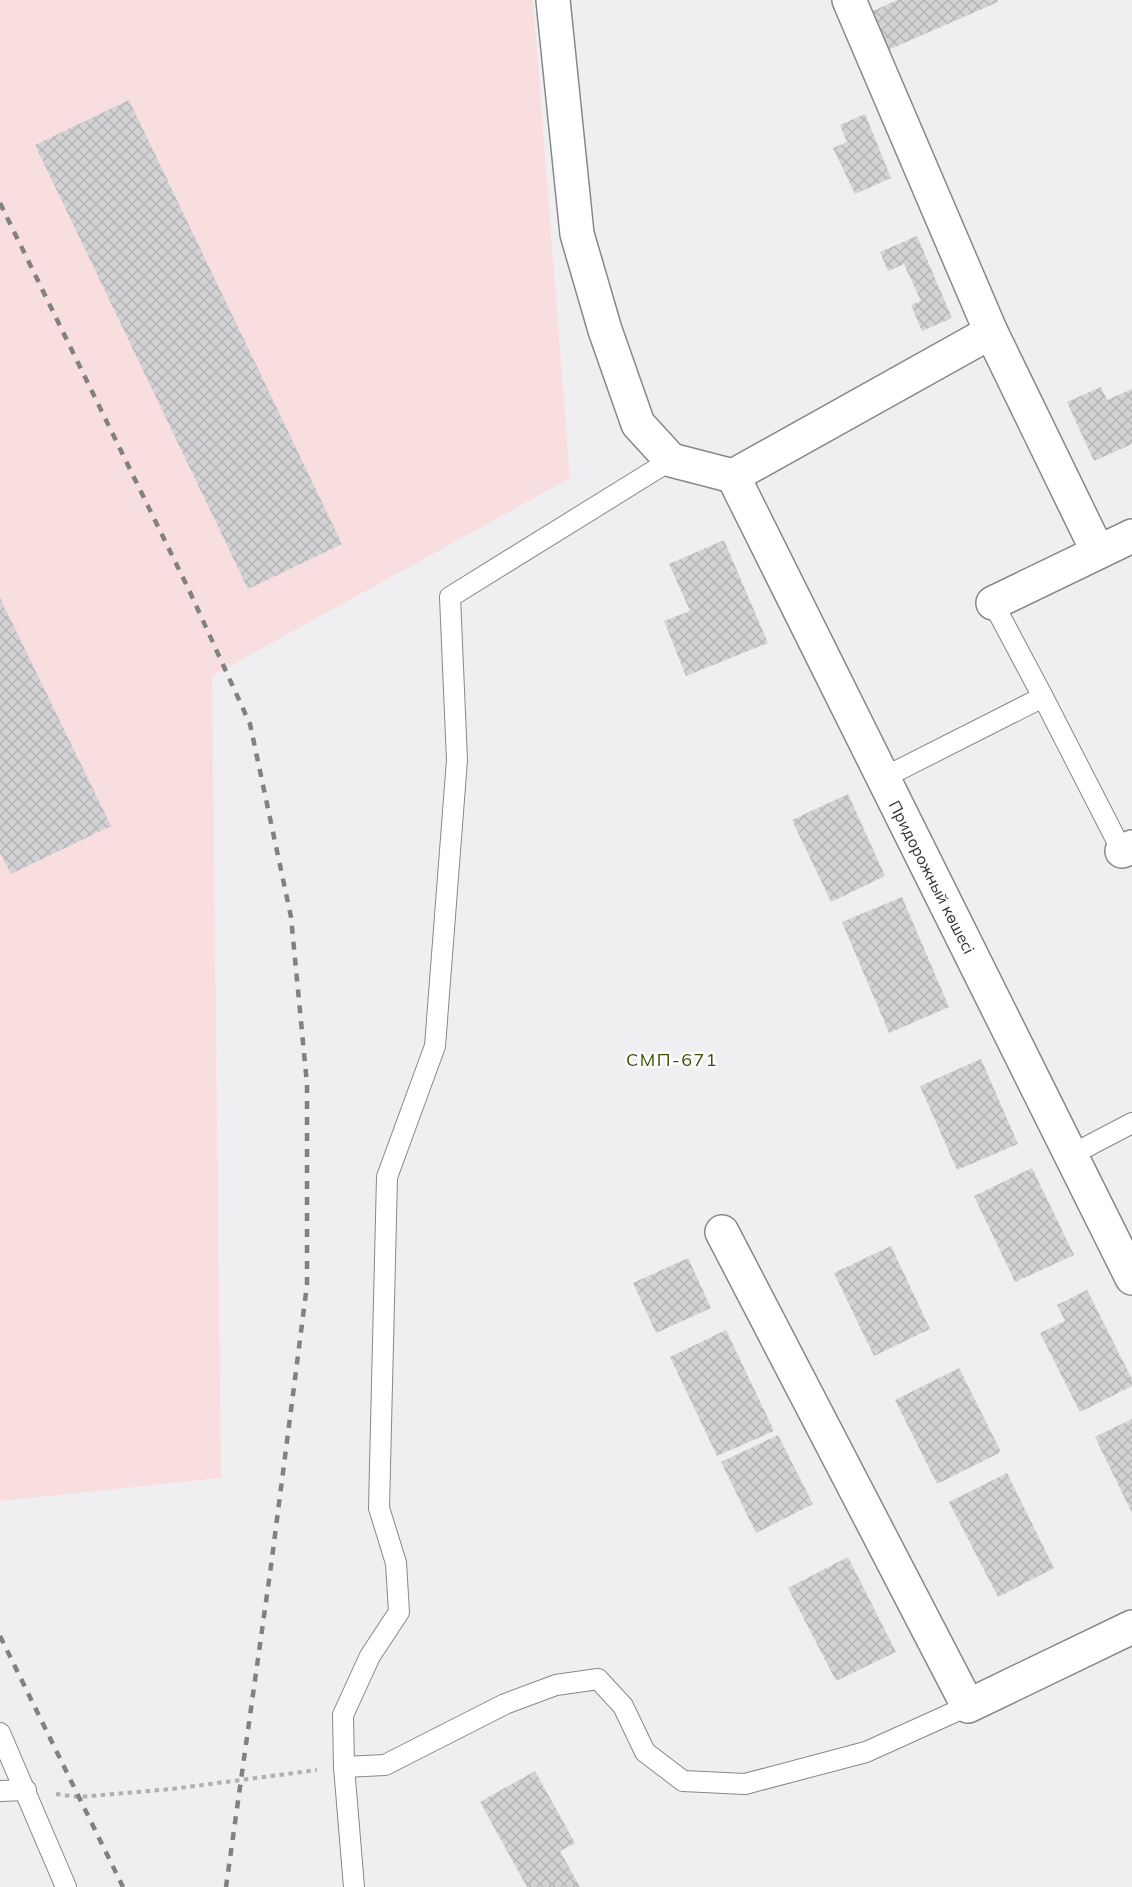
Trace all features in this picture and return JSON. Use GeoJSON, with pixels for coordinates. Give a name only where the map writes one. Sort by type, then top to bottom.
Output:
{"type":"FeatureCollection","features":[{"type":"Feature","properties":{"kind":"street"},"geometry":{"type":"LineString","coordinates":[[554,0],[577,234],[605,330],[638,424],[671,460],[732,476],[991,332]]}},
{"type":"Feature","properties":{"kind":"street"},"geometry":{"type":"LineString","coordinates":[[849,0],[991,332],[1098,552]]}},
{"type":"Feature","properties":{"kind":"street","name":"Придорожный көшесі"},"geometry":{"type":"LineString","coordinates":[[732,476],[1132,1278]]}},
{"type":"Feature","properties":{"kind":"street"},"geometry":{"type":"LineString","coordinates":[[993,603],[1132,536]]}},
{"type":"Feature","properties":{"kind":"street"},"geometry":{"type":"LineString","coordinates":[[722,1232],[968,1706],[1132,1627]]}},
{"type":"Feature","properties":{"kind":"lane"},"geometry":{"type":"LineString","coordinates":[[354,1887],[344,1767],[343,1715],[370,1656],[399,1612],[396,1563],[379,1508],[387,1177],[435,1046],[457,760],[450,597],[671,460]]}},
{"type":"Feature","properties":{"kind":"lane"},"geometry":{"type":"LineString","coordinates":[[993,603],[1127,849]]}},
{"type":"Feature","properties":{"kind":"lane"},"geometry":{"type":"LineString","coordinates":[[883,778],[1043,697]]}},
{"type":"Feature","properties":{"kind":"lane"},"geometry":{"type":"LineString","coordinates":[[1071,1155],[1132,1123]]}},
{"type":"Feature","properties":{"kind":"lane"},"geometry":{"type":"LineString","coordinates":[[344,1767],[386,1765],[505,1704],[556,1685],[598,1680],[622,1706],[645,1752],[683,1780],[745,1784],[866,1752],[968,1706]]}},
{"type":"Feature","properties":{"kind":"lane"},"geometry":{"type":"LineString","coordinates":[[0,1733],[66,1887]]}},
{"type":"Feature","properties":{"kind":"lane"},"geometry":{"type":"LineString","coordinates":[[0,1791],[26,1790]]}},
{"type":"Feature","properties":{"kind":"path"},"geometry":{"type":"LineString","coordinates":[[26,1790],[79,1797],[172,1789],[344,1767]]}},
{"type":"Feature","properties":{"kind":"shaded area"},"geometry":{"type":"Polygon","coordinates":[[[0,0],[533,0],[570,478],[212,676],[221,1478],[0,1501],[0,0]]]}},
{"type":"Feature","properties":{"kind":"building"},"geometry":{"type":"Polygon","coordinates":[[[897,0],[997,0],[998,2],[888,50],[871,12],[897,0]]]}},
{"type":"Feature","properties":{"kind":"building"},"geometry":{"type":"Polygon","coordinates":[[[129,100],[342,544],[248,589],[35,145],[129,100]]]}},
{"type":"Feature","properties":{"kind":"building"},"geometry":{"type":"Polygon","coordinates":[[[865,114],[891,178],[855,194],[833,148],[847,142],[840,125],[865,114]]]}},
{"type":"Feature","properties":{"kind":"building"},"geometry":{"type":"Polygon","coordinates":[[[917,236],[952,318],[922,331],[911,305],[921,301],[904,264],[888,271],[880,252],[917,236]]]}},
{"type":"Feature","properties":{"kind":"building"},"geometry":{"type":"Polygon","coordinates":[[[1101,387],[1107,400],[1132,389],[1132,444],[1094,461],[1067,402],[1101,387]]]}},
{"type":"Feature","properties":{"kind":"building"},"geometry":{"type":"Polygon","coordinates":[[[724,540],[768,643],[686,676],[664,621],[690,611],[669,564],[724,540]]]}},
{"type":"Feature","properties":{"kind":"building"},"geometry":{"type":"Polygon","coordinates":[[[0,598],[111,826],[11,874],[0,853],[0,598]]]}},
{"type":"Feature","properties":{"kind":"building"},"geometry":{"type":"Polygon","coordinates":[[[848,794],[885,876],[831,902],[792,820],[848,794]]]}},
{"type":"Feature","properties":{"kind":"building"},"geometry":{"type":"Polygon","coordinates":[[[902,897],[949,1007],[889,1033],[842,922],[902,897]]]}},
{"type":"Feature","properties":{"kind":"building"},"geometry":{"type":"Polygon","coordinates":[[[981,1059],[1018,1144],[957,1170],[920,1086],[981,1059]]]}},
{"type":"Feature","properties":{"kind":"building"},"geometry":{"type":"Polygon","coordinates":[[[1032,1168],[1074,1255],[1015,1282],[974,1196],[1032,1168]]]}},
{"type":"Feature","properties":{"kind":"building"},"geometry":{"type":"Polygon","coordinates":[[[891,1246],[930,1329],[874,1356],[834,1273],[891,1246]]]}},
{"type":"Feature","properties":{"kind":"building"},"geometry":{"type":"Polygon","coordinates":[[[688,1258],[711,1308],[656,1333],[633,1283],[688,1258]]]}},
{"type":"Feature","properties":{"kind":"building"},"geometry":{"type":"Polygon","coordinates":[[[1087,1290],[1132,1379],[1132,1386],[1080,1412],[1040,1333],[1065,1321],[1057,1305],[1087,1290]]]}},
{"type":"Feature","properties":{"kind":"building"},"geometry":{"type":"Polygon","coordinates":[[[726,1330],[774,1431],[717,1456],[670,1357],[726,1330]]]}},
{"type":"Feature","properties":{"kind":"building"},"geometry":{"type":"Polygon","coordinates":[[[959,1368],[1001,1452],[937,1484],[895,1400],[959,1368]]]}},
{"type":"Feature","properties":{"kind":"building"},"geometry":{"type":"Polygon","coordinates":[[[1132,1419],[1132,1513],[1095,1437],[1132,1419]]]}},
{"type":"Feature","properties":{"kind":"building"},"geometry":{"type":"Polygon","coordinates":[[[778,1435],[813,1504],[756,1533],[721,1462],[778,1435]]]}},
{"type":"Feature","properties":{"kind":"building"},"geometry":{"type":"Polygon","coordinates":[[[1007,1473],[1054,1568],[998,1597],[949,1502],[1007,1473]]]}},
{"type":"Feature","properties":{"kind":"building"},"geometry":{"type":"Polygon","coordinates":[[[848,1557],[896,1652],[836,1681],[788,1588],[848,1557]]]}},
{"type":"Feature","properties":{"kind":"building"},"geometry":{"type":"Polygon","coordinates":[[[535,1771],[575,1843],[560,1851],[580,1887],[527,1887],[480,1802],[535,1771]]]}},
{"type":"Feature","properties":{"kind":"railway"},"geometry":{"type":"LineString","coordinates":[[0,203],[189,590],[250,724],[291,917],[307,1084],[307,1285],[226,1887]]}},
{"type":"Feature","properties":{"kind":"railway"},"geometry":{"type":"LineString","coordinates":[[0,1636],[123,1887]]}},
{"type":"Feature","properties":{"kind":"district","name":"СМП-671"},"geometry":{"type":"Point","coordinates":[672,1060]}}]}
